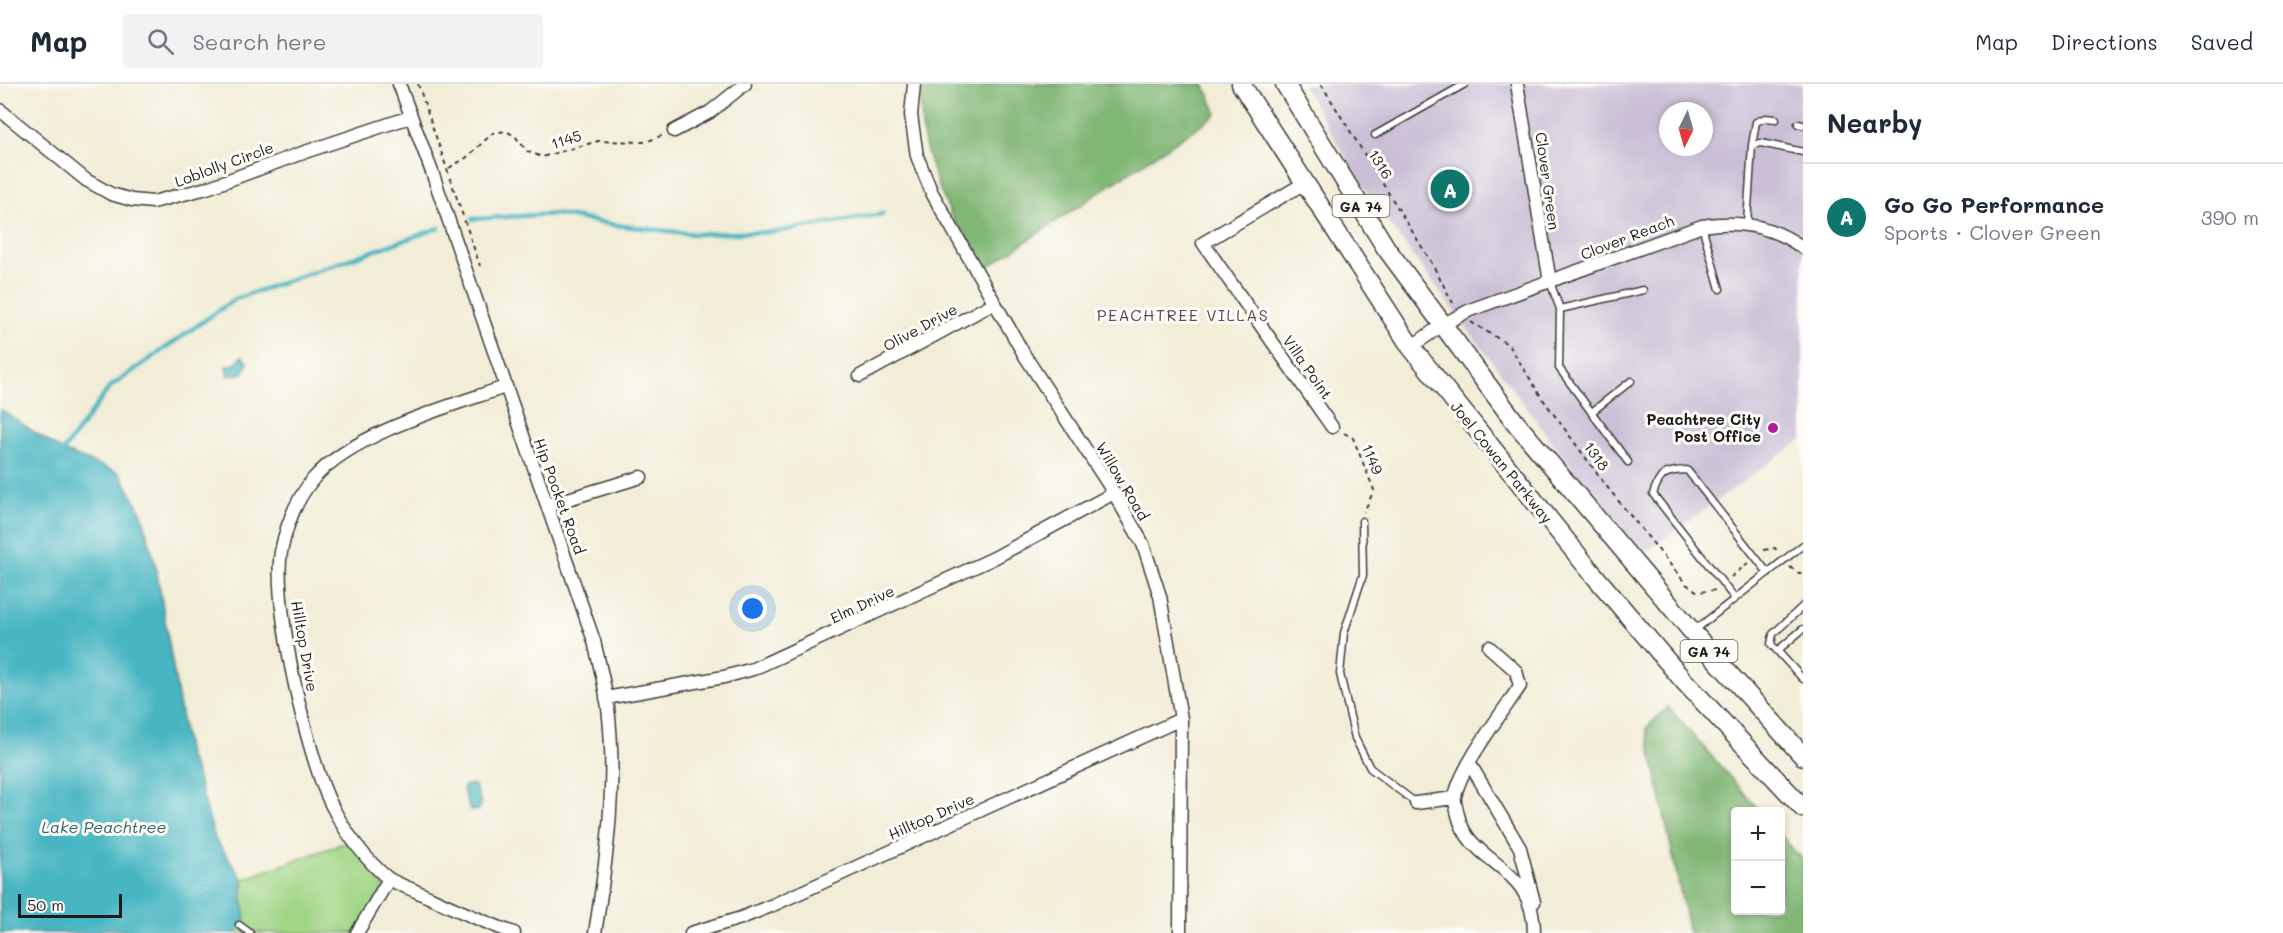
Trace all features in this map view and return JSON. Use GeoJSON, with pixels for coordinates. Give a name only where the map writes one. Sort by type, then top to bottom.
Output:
{"type":"FeatureCollection","features":[{"type":"Feature","properties":{"kind":"main road","name":"Joel Cowan Parkway"},"geometry":{"type":"LineString","coordinates":[[1241,84],[1303,184],[1411,347],[1610,594],[1683,680],[1803,808]]}},
{"type":"Feature","properties":{"kind":"main road","name":"GA 74"},"geometry":{"type":"LineString","coordinates":[[1285,84],[1386,249],[1515,422],[1693,632],[1803,756]]}},
{"type":"Feature","properties":{"kind":"street","name":"Hip Pocket Road"},"geometry":{"type":"LineString","coordinates":[[399,84],[432,172],[594,640],[606,698],[612,786],[604,882],[595,933]]}},
{"type":"Feature","properties":{"kind":"street"},"geometry":{"type":"LineString","coordinates":[[674,131],[710,112],[745,84]]}},
{"type":"Feature","properties":{"kind":"street","name":"Willow Road"},"geometry":{"type":"LineString","coordinates":[[914,84],[911,115],[918,156],[932,194],[994,303],[1114,493],[1143,544],[1160,596],[1181,719],[1180,933]]}},
{"type":"Feature","properties":{"kind":"street","name":"Clover Green"},"geometry":{"type":"LineString","coordinates":[[1517,84],[1550,282]]}},
{"type":"Feature","properties":{"kind":"street","name":"Loblolly Circle"},"geometry":{"type":"LineString","coordinates":[[0,110],[86,180],[111,194],[132,200],[153,202],[207,188],[258,168],[410,117]]}},
{"type":"Feature","properties":{"kind":"street","name":"Villa Point"},"geometry":{"type":"LineString","coordinates":[[1303,184],[1203,243],[1332,427]]}},
{"type":"Feature","properties":{"kind":"street","name":"Clover Reach"},"geometry":{"type":"LineString","coordinates":[[1411,347],[1462,314],[1702,226],[1721,223],[1747,224],[1768,229],[1803,248]]}},
{"type":"Feature","properties":{"kind":"street","name":"Olive Drive"},"geometry":{"type":"LineString","coordinates":[[860,376],[994,303]]}},
{"type":"Feature","properties":{"kind":"street","name":"Hilltop Drive"},"geometry":{"type":"LineString","coordinates":[[505,387],[395,427],[333,462],[315,477],[296,505],[281,553],[279,583],[286,634],[310,743],[324,787],[352,840],[389,879],[514,933]]}},
{"type":"Feature","properties":{"kind":"street"},"geometry":{"type":"LineString","coordinates":[[548,505],[641,477]]}},
{"type":"Feature","properties":{"kind":"street","name":"Elm Drive"},"geometry":{"type":"LineString","coordinates":[[606,698],[724,677],[753,669],[994,558],[1114,493]]}},
{"type":"Feature","properties":{"kind":"street"},"geometry":{"type":"LineString","coordinates":[[1489,647],[1516,671],[1520,686],[1470,764],[1454,798],[1461,828],[1473,845],[1516,879],[1534,912]]}},
{"type":"Feature","properties":{"kind":"street","name":"Hilltop Drive"},"geometry":{"type":"LineString","coordinates":[[691,933],[741,918],[773,905],[1181,719]]}},
{"type":"Feature","properties":{"kind":"street"},"geometry":{"type":"LineString","coordinates":[[1470,764],[1520,848],[1533,895],[1534,933]]}},
{"type":"Feature","properties":{"kind":"street"},"geometry":{"type":"LineString","coordinates":[[1416,803],[1454,798]]}},
{"type":"Feature","properties":{"kind":"street"},"geometry":{"type":"LineString","coordinates":[[357,933],[389,879]]}},
{"type":"Feature","properties":{"kind":"lane"},"geometry":{"type":"LineString","coordinates":[[1376,135],[1465,84]]}},
{"type":"Feature","properties":{"kind":"lane"},"geometry":{"type":"LineString","coordinates":[[1747,224],[1752,145],[1756,122],[1765,118],[1776,119]]}},
{"type":"Feature","properties":{"kind":"lane"},"geometry":{"type":"LineString","coordinates":[[1752,145],[1761,143],[1803,152]]}},
{"type":"Feature","properties":{"kind":"lane"},"geometry":{"type":"LineString","coordinates":[[1702,226],[1720,290]]}},
{"type":"Feature","properties":{"kind":"lane"},"geometry":{"type":"LineString","coordinates":[[1550,282],[1560,309],[1559,368],[1593,411],[1628,462]]}},
{"type":"Feature","properties":{"kind":"lane"},"geometry":{"type":"LineString","coordinates":[[1560,309],[1643,290]]}},
{"type":"Feature","properties":{"kind":"lane"},"geometry":{"type":"LineString","coordinates":[[1593,411],[1631,381]]}},
{"type":"Feature","properties":{"kind":"lane"},"geometry":{"type":"LineString","coordinates":[[1735,599],[1653,494],[1658,479],[1669,470],[1687,470],[1768,573]]}},
{"type":"Feature","properties":{"kind":"lane"},"geometry":{"type":"LineString","coordinates":[[1362,521],[1363,575],[1344,633],[1340,674],[1355,738],[1370,768],[1416,803]]}},
{"type":"Feature","properties":{"kind":"lane"},"geometry":{"type":"LineString","coordinates":[[1693,632],[1803,545]]}},
{"type":"Feature","properties":{"kind":"lane"},"geometry":{"type":"LineString","coordinates":[[1803,606],[1773,634],[1771,644],[1803,679]]}},
{"type":"Feature","properties":{"kind":"lane"},"geometry":{"type":"LineString","coordinates":[[1777,651],[1803,629]]}},
{"type":"Feature","properties":{"kind":"lane"},"geometry":{"type":"LineString","coordinates":[[239,925],[250,933]]}},
{"type":"Feature","properties":{"kind":"path","name":"1316"},"geometry":{"type":"LineString","coordinates":[[1321,84],[1431,260],[1448,298],[1462,314]]}},
{"type":"Feature","properties":{"kind":"path","name":"1145"},"geometry":{"type":"LineString","coordinates":[[448,168],[466,158],[493,133],[506,131],[515,136],[533,154],[547,156],[598,141],[646,142],[674,131]]}},
{"type":"Feature","properties":{"kind":"path","name":"1318"},"geometry":{"type":"LineString","coordinates":[[1462,314],[1478,329],[1488,331],[1509,345],[1542,399],[1597,474],[1686,584],[1698,592],[1714,592],[1722,584]]}},
{"type":"Feature","properties":{"kind":"path","name":"1149"},"geometry":{"type":"LineString","coordinates":[[1353,438],[1374,490],[1362,521]]}},
{"type":"Feature","properties":{"kind":"shaded area"},"geometry":{"type":"Polygon","coordinates":[[[1302,84],[1803,84],[1803,439],[1643,554],[1588,490],[1370,198],[1302,84]]]}},
{"type":"Feature","properties":{"kind":"green space"},"geometry":{"type":"Polygon","coordinates":[[[921,84],[1204,84],[1217,114],[982,271],[963,239],[939,188],[927,153],[922,129],[921,84]]]}},
{"type":"Feature","properties":{"kind":"green space"},"geometry":{"type":"Polygon","coordinates":[[[1668,707],[1756,807],[1731,807],[1731,915],[1785,915],[1785,840],[1803,861],[1803,933],[1689,933],[1646,728],[1668,707]]]}},
{"type":"Feature","properties":{"kind":"green space"},"geometry":{"type":"Polygon","coordinates":[[[352,840],[389,879],[357,933],[237,933],[243,902],[243,879],[352,840]]]}},
{"type":"Feature","properties":{"kind":"water"},"geometry":{"type":"Polygon","coordinates":[[[242,356],[248,363],[244,373],[228,376],[226,366],[235,364],[242,356]]]}},
{"type":"Feature","properties":{"kind":"water","name":"Lake Peachtree"},"geometry":{"type":"Polygon","coordinates":[[[0,409],[63,451],[120,473],[142,514],[156,567],[188,755],[196,772],[215,839],[243,879],[242,897],[246,918],[237,933],[150,933],[107,929],[93,933],[0,933],[0,409]]]}},
{"type":"Feature","properties":{"kind":"water"},"geometry":{"type":"Polygon","coordinates":[[[471,784],[475,786],[481,803],[479,810],[473,811],[469,808],[463,790],[464,786],[471,784]]]}},
{"type":"Feature","properties":{"kind":"waterway"},"geometry":{"type":"LineString","coordinates":[[472,219],[556,214],[615,225],[694,234],[775,232],[883,214]]}},
{"type":"Feature","properties":{"kind":"waterway"},"geometry":{"type":"LineString","coordinates":[[63,451],[110,387],[235,299],[439,228]]}},
{"type":"Feature","properties":{"kind":"place","name":"Go Go Performance"},"geometry":{"type":"Point","coordinates":[1450,189]}},
{"type":"Feature","properties":{"kind":"place","name":"Peachtree City Post Office"},"geometry":{"type":"Point","coordinates":[1773,428]}},
{"type":"Feature","properties":{"kind":"district","name":"PEACHTREE VILLAS"},"geometry":{"type":"Point","coordinates":[1183,314]}}]}
